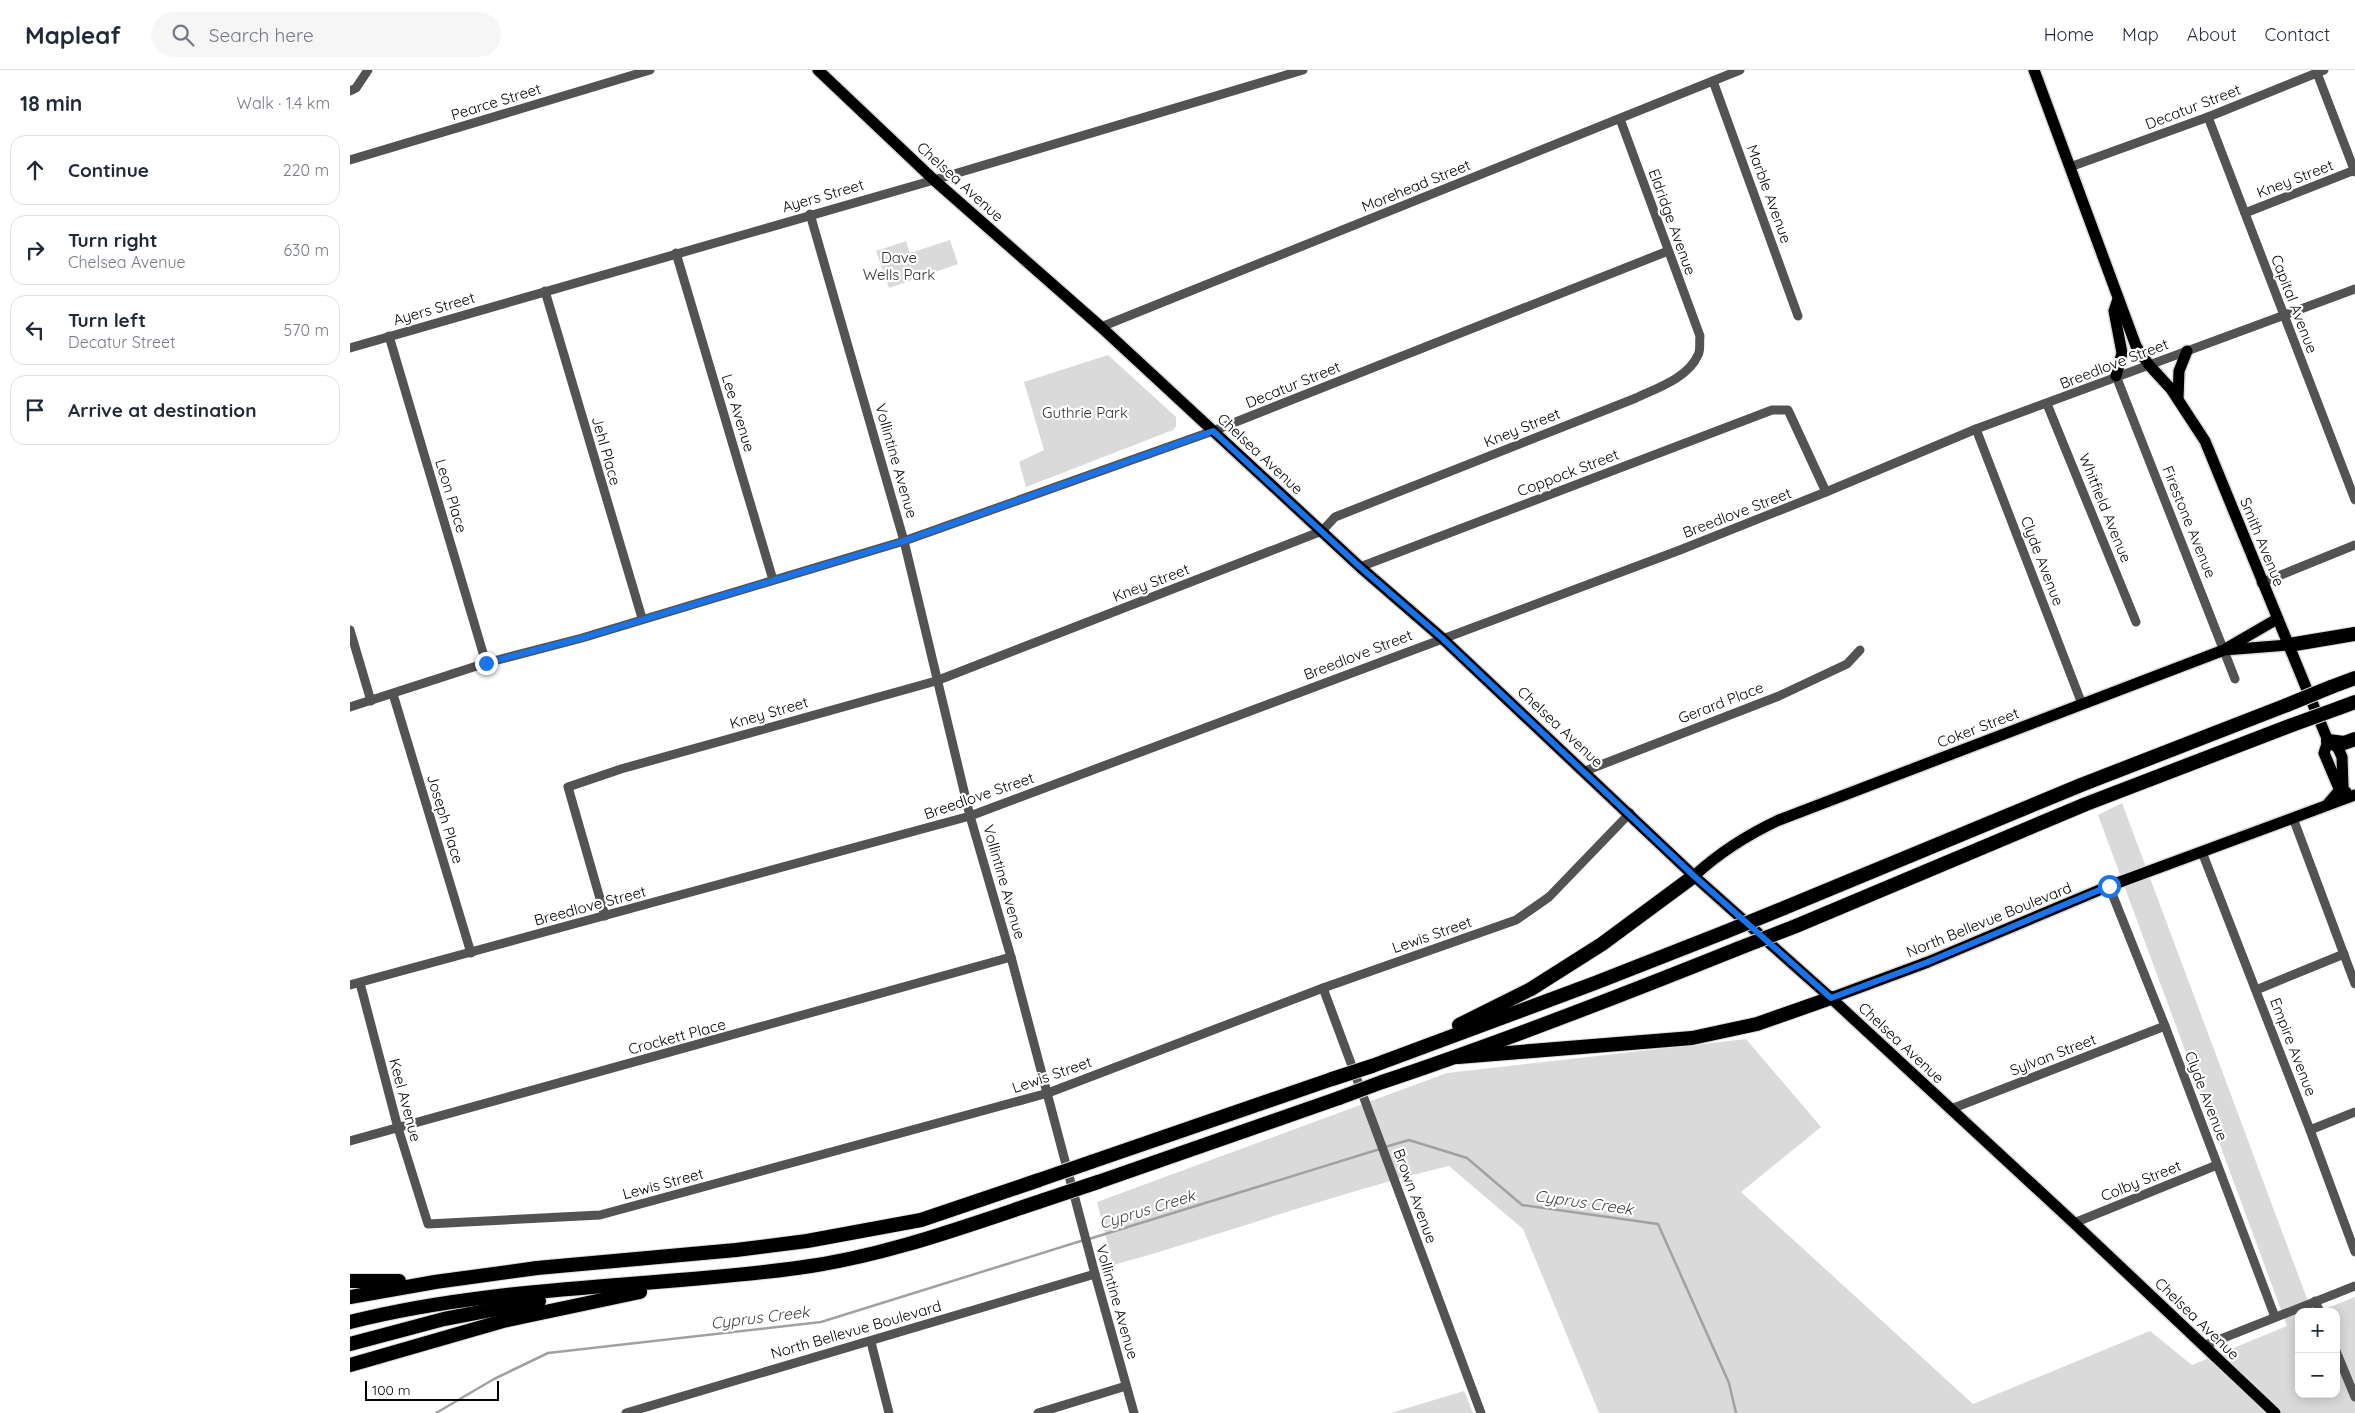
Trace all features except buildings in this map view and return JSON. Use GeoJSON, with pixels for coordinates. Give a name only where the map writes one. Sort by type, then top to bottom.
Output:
{"type":"FeatureCollection","features":[{"type":"Feature","properties":{"kind":"highway"},"geometry":{"type":"LineString","coordinates":[[2288,645],[2355,634]]}},
{"type":"Feature","properties":{"kind":"highway"},"geometry":{"type":"LineString","coordinates":[[350,1297],[414,1285],[537,1268],[736,1250],[807,1241],[921,1220],[1372,1066],[1595,984],[1784,908],[2081,784],[2355,678]]}},
{"type":"Feature","properties":{"kind":"highway"},"geometry":{"type":"LineString","coordinates":[[350,1322],[483,1297],[696,1280],[799,1268],[880,1253],[1098,1182],[1458,1057],[1796,926],[2086,804],[2355,702]]}},
{"type":"Feature","properties":{"kind":"highway"},"geometry":{"type":"LineString","coordinates":[[2328,741],[2344,743],[2355,739]]}},
{"type":"Feature","properties":{"kind":"highway"},"geometry":{"type":"LineString","coordinates":[[1398,1056],[1531,989],[1602,944],[1694,876]]}},
{"type":"Feature","properties":{"kind":"highway"},"geometry":{"type":"LineString","coordinates":[[1458,1057],[1692,1038],[1757,1024],[1831,998]]}},
{"type":"Feature","properties":{"kind":"highway"},"geometry":{"type":"LineString","coordinates":[[350,1365],[503,1321],[696,1280]]}},
{"type":"Feature","properties":{"kind":"highway"},"geometry":{"type":"LineString","coordinates":[[350,1281],[435,1282]]}},
{"type":"Feature","properties":{"kind":"highway"},"geometry":{"type":"LineString","coordinates":[[350,1344],[500,1307],[666,1283]]}},
{"type":"Feature","properties":{"kind":"highway"},"geometry":{"type":"LineString","coordinates":[[350,1304],[414,1285]]}},
{"type":"Feature","properties":{"kind":"main road","name":"Chelsea Avenue"},"geometry":{"type":"LineString","coordinates":[[818,70],[934,180],[1101,327],[1360,567],[1442,638],[1630,813],[1694,876],[1831,998],[2074,1223],[2275,1413]]}},
{"type":"Feature","properties":{"kind":"main road"},"geometry":{"type":"LineString","coordinates":[[2034,70],[2136,346],[2149,365]]}},
{"type":"Feature","properties":{"kind":"main road"},"geometry":{"type":"LineString","coordinates":[[2116,376],[2122,353],[2114,311],[2118,299]]}},
{"type":"Feature","properties":{"kind":"main road"},"geometry":{"type":"LineString","coordinates":[[2178,399],[2179,372],[2187,351]]}},
{"type":"Feature","properties":{"kind":"main road","name":"Smith Avenue"},"geometry":{"type":"LineString","coordinates":[[2149,365],[2178,399],[2194,422],[2211,454],[2328,741],[2338,748],[2354,776]]}},
{"type":"Feature","properties":{"kind":"main road"},"geometry":{"type":"LineString","coordinates":[[2224,650],[2277,619]]}},
{"type":"Feature","properties":{"kind":"main road","name":"Coker Street"},"geometry":{"type":"LineString","coordinates":[[1694,876],[1712,860],[1748,835],[1771,824],[2224,650],[2288,645]]}},
{"type":"Feature","properties":{"kind":"main road","name":"Smith Avenue"},"geometry":{"type":"LineString","coordinates":[[2328,741],[2324,753],[2341,790]]}},
{"type":"Feature","properties":{"kind":"main road"},"geometry":{"type":"LineString","coordinates":[[2327,805],[2341,790],[2344,779],[2342,757]]}},
{"type":"Feature","properties":{"kind":"main road"},"geometry":{"type":"LineString","coordinates":[[2341,790],[2355,794]]}},
{"type":"Feature","properties":{"kind":"main road","name":"North Bellevue Boulevard"},"geometry":{"type":"LineString","coordinates":[[1831,998],[1928,962],[2109,886],[2355,794]]}},
{"type":"Feature","properties":{"kind":"street"},"geometry":{"type":"LineString","coordinates":[[350,91],[356,88],[368,70]]}},
{"type":"Feature","properties":{"kind":"street","name":"Pearce Street"},"geometry":{"type":"LineString","coordinates":[[350,160],[650,70]]}},
{"type":"Feature","properties":{"kind":"street","name":"Ayers Street"},"geometry":{"type":"LineString","coordinates":[[350,348],[810,214],[934,180],[1303,70]]}},
{"type":"Feature","properties":{"kind":"street","name":"Morehead Street"},"geometry":{"type":"LineString","coordinates":[[1101,327],[1740,70]]}},
{"type":"Feature","properties":{"kind":"street"},"geometry":{"type":"LineString","coordinates":[[2320,71],[2355,171]]}},
{"type":"Feature","properties":{"kind":"street","name":"Decatur Street"},"geometry":{"type":"LineString","coordinates":[[2070,167],[2208,117],[2320,71]]}},
{"type":"Feature","properties":{"kind":"street","name":"Marble Avenue"},"geometry":{"type":"LineString","coordinates":[[1713,81],[1798,316]]}},
{"type":"Feature","properties":{"kind":"street","name":"Capital Avenue"},"geometry":{"type":"LineString","coordinates":[[2208,117],[2283,317],[2355,500]]}},
{"type":"Feature","properties":{"kind":"street","name":"Eldridge Avenue"},"geometry":{"type":"LineString","coordinates":[[1620,119],[1700,336]]}},
{"type":"Feature","properties":{"kind":"street","name":"Kney Street"},"geometry":{"type":"LineString","coordinates":[[2245,213],[2355,171]]}},
{"type":"Feature","properties":{"kind":"street","name":"Vollintine Avenue"},"geometry":{"type":"LineString","coordinates":[[810,214],[904,541],[936,681],[970,816],[1011,957],[1082,1229],[1134,1413]]}},
{"type":"Feature","properties":{"kind":"street","name":"Decatur Street"},"geometry":{"type":"LineString","coordinates":[[350,706],[371,701],[486,663],[582,638],[642,618],[904,541],[1213,431],[1668,251]]}},
{"type":"Feature","properties":{"kind":"street","name":"Lee Avenue"},"geometry":{"type":"LineString","coordinates":[[676,253],[773,580]]}},
{"type":"Feature","properties":{"kind":"street","name":"Breedlove Street"},"geometry":{"type":"LineString","coordinates":[[350,985],[970,816],[1680,550],[1826,492],[1976,429],[2047,404],[2116,376],[2355,290]]}},
{"type":"Feature","properties":{"kind":"street","name":"Jehl Place"},"geometry":{"type":"LineString","coordinates":[[545,291],[642,618]]}},
{"type":"Feature","properties":{"kind":"street","name":"Leon Place"},"geometry":{"type":"LineString","coordinates":[[390,336],[486,663]]}},
{"type":"Feature","properties":{"kind":"street","name":"Kney Street"},"geometry":{"type":"LineString","coordinates":[[605,916],[568,787],[622,769],[936,681],[1322,531],[1335,517],[1636,398],[1669,382],[1687,370],[1699,354],[1700,336]]}},
{"type":"Feature","properties":{"kind":"street","name":"Firestone Avenue"},"geometry":{"type":"LineString","coordinates":[[2116,376],[2235,679]]}},
{"type":"Feature","properties":{"kind":"street","name":"Whitfield Avenue"},"geometry":{"type":"LineString","coordinates":[[2047,404],[2136,622]]}},
{"type":"Feature","properties":{"kind":"street","name":"Coppock Street"},"geometry":{"type":"LineString","coordinates":[[1360,567],[1772,410],[1788,410],[1826,492]]}},
{"type":"Feature","properties":{"kind":"street","name":"Clyde Avenue"},"geometry":{"type":"LineString","coordinates":[[1976,429],[2082,704]]}},
{"type":"Feature","properties":{"kind":"street"},"geometry":{"type":"LineString","coordinates":[[2262,583],[2355,545]]}},
{"type":"Feature","properties":{"kind":"street"},"geometry":{"type":"LineString","coordinates":[[350,630],[371,701]]}},
{"type":"Feature","properties":{"kind":"street","name":"Gerard Place"},"geometry":{"type":"LineString","coordinates":[[1585,771],[1779,696],[1847,664],[1860,650]]}},
{"type":"Feature","properties":{"kind":"street","name":"Joseph Place"},"geometry":{"type":"LineString","coordinates":[[393,694],[471,953]]}},
{"type":"Feature","properties":{"kind":"street","name":"Lewis Street"},"geometry":{"type":"LineString","coordinates":[[428,1224],[600,1215],[1048,1093],[1323,988],[1516,920],[1549,897],[1630,813]]}},
{"type":"Feature","properties":{"kind":"street"},"geometry":{"type":"LineString","coordinates":[[2294,818],[2355,984]]}},
{"type":"Feature","properties":{"kind":"street","name":"Empire Avenue"},"geometry":{"type":"LineString","coordinates":[[2202,852],[2310,1130],[2355,1252]]}},
{"type":"Feature","properties":{"kind":"street","name":"Clyde Avenue"},"geometry":{"type":"LineString","coordinates":[[2109,886],[2165,1026],[2275,1317]]}},
{"type":"Feature","properties":{"kind":"street"},"geometry":{"type":"LineString","coordinates":[[2256,990],[2344,954]]}},
{"type":"Feature","properties":{"kind":"street","name":"Crockett Place"},"geometry":{"type":"LineString","coordinates":[[350,1141],[1011,957]]}},
{"type":"Feature","properties":{"kind":"street","name":"Keel Avenue"},"geometry":{"type":"LineString","coordinates":[[360,982],[398,1128],[428,1224]]}},
{"type":"Feature","properties":{"kind":"street","name":"Brown Avenue"},"geometry":{"type":"LineString","coordinates":[[1323,988],[1481,1413]]}},
{"type":"Feature","properties":{"kind":"street","name":"Sylvan Street"},"geometry":{"type":"LineString","coordinates":[[1951,1110],[2165,1026]]}},
{"type":"Feature","properties":{"kind":"street"},"geometry":{"type":"LineString","coordinates":[[2310,1130],[2355,1112]]}},
{"type":"Feature","properties":{"kind":"street","name":"Colby Street"},"geometry":{"type":"LineString","coordinates":[[2074,1223],[2217,1165]]}},
{"type":"Feature","properties":{"kind":"street","name":"North Bellevue Boulevard"},"geometry":{"type":"LineString","coordinates":[[626,1413],[871,1342],[1095,1274]]}},
{"type":"Feature","properties":{"kind":"street"},"geometry":{"type":"LineString","coordinates":[[2203,1346],[2355,1286]]}},
{"type":"Feature","properties":{"kind":"street"},"geometry":{"type":"LineString","coordinates":[[2316,1301],[2319,1308]]}},
{"type":"Feature","properties":{"kind":"street"},"geometry":{"type":"LineString","coordinates":[[871,1342],[889,1413]]}},
{"type":"Feature","properties":{"kind":"street"},"geometry":{"type":"LineString","coordinates":[[2336,1353],[2355,1397]]}},
{"type":"Feature","properties":{"kind":"street"},"geometry":{"type":"LineString","coordinates":[[1038,1413],[1126,1386]]}},
{"type":"Feature","properties":{"kind":"green space","name":"Dave Wells Park"},"geometry":{"type":"Polygon","coordinates":[[[950,240],[958,264],[889,288],[876,251],[906,241],[910,253],[950,240]]]}},
{"type":"Feature","properties":{"kind":"green space","name":"Guthrie Park"},"geometry":{"type":"Polygon","coordinates":[[[1108,355],[1176,417],[1176,426],[1173,430],[1026,487],[1019,462],[1044,450],[1024,382],[1108,355]]]}},
{"type":"Feature","properties":{"kind":"green space"},"geometry":{"type":"Polygon","coordinates":[[[2122,803],[2311,1308],[2295,1308],[2295,1398],[2340,1398],[2340,1308],[2327,1308],[2355,1297],[2355,1413],[1599,1413],[1523,1229],[1449,1166],[1364,1188],[1113,1265],[1097,1202],[1447,1073],[1746,1039],[1821,1127],[1741,1192],[1973,1404],[2150,1331],[2192,1365],[2287,1326],[2098,815],[2122,803]]]}},
{"type":"Feature","properties":{"kind":"green space"},"geometry":{"type":"Polygon","coordinates":[[[1464,1391],[1473,1413],[1391,1413],[1464,1391]]]}},
{"type":"Feature","properties":{"kind":"waterway","name":"Cyprus Creek"},"geometry":{"type":"LineString","coordinates":[[1385,1147],[1409,1140],[1467,1158],[1522,1205],[1658,1224],[1729,1383],[1736,1413]]}},
{"type":"Feature","properties":{"kind":"waterway","name":"Cyprus Creek"},"geometry":{"type":"LineString","coordinates":[[1089,1239],[1380,1149]]}},
{"type":"Feature","properties":{"kind":"waterway","name":"Cyprus Creek"},"geometry":{"type":"LineString","coordinates":[[436,1413],[494,1379],[548,1353],[821,1322],[1084,1240]]}},
{"type":"Feature","properties":{"kind":"route"},"geometry":{"type":"LineString","coordinates":[[486,663],[582,638],[642,618],[904,541],[1213,431],[1360,567],[1442,638],[1630,813],[1694,876],[1831,998],[1928,962],[2109,886]]}}]}
